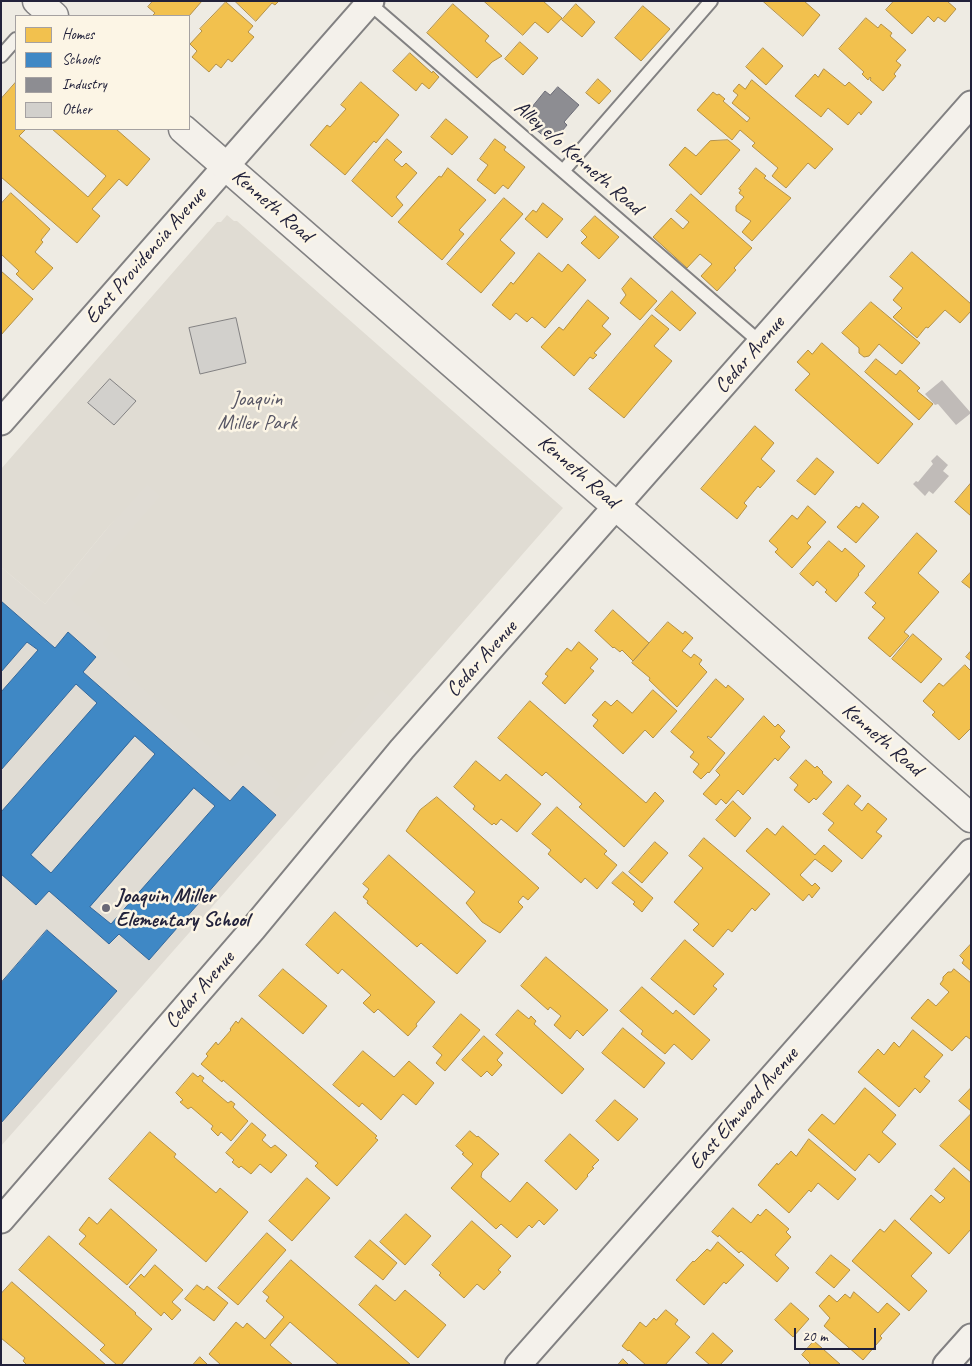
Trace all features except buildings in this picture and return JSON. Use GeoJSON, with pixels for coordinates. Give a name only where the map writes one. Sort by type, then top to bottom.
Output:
{"type":"FeatureCollection","features":[{"type":"Feature","properties":{"kind":"street","name":"East Providencia Avenue"},"geometry":{"type":"LineString","coordinates":[[1,422],[370,2]]}},
{"type":"Feature","properties":{"kind":"street","name":"Cedar Avenue"},"geometry":{"type":"LineString","coordinates":[[1,1220],[253,929],[402,749],[971,104]]}},
{"type":"Feature","properties":{"kind":"street","name":"Kenneth Road"},"geometry":{"type":"LineString","coordinates":[[184,130],[971,818]]}},
{"type":"Feature","properties":{"kind":"street","name":"East Elmwood Avenue"},"geometry":{"type":"LineString","coordinates":[[518,1365],[971,852]]}},
{"type":"Feature","properties":{"kind":"street"},"geometry":{"type":"LineString","coordinates":[[946,1365],[971,1337]]}},
{"type":"Feature","properties":{"kind":"lane"},"geometry":{"type":"LineString","coordinates":[[563,171],[711,1]]}},
{"type":"Feature","properties":{"kind":"lane","name":"Alley e/o Kenneth Road"},"geometry":{"type":"LineString","coordinates":[[370,2],[761,343]]}},
{"type":"Feature","properties":{"kind":"lane"},"geometry":{"type":"LineString","coordinates":[[1,56],[15,39]]}},
{"type":"Feature","properties":{"kind":"shaded area"},"geometry":{"type":"Polygon","coordinates":[[[942,380],[971,413],[956,425],[938,404],[935,405],[925,394],[942,380]]]}},
{"type":"Feature","properties":{"kind":"shaded area"},"geometry":{"type":"Polygon","coordinates":[[[937,455],[948,465],[943,471],[949,476],[933,494],[929,491],[925,496],[913,484],[916,481],[918,482],[933,464],[931,461],[937,455]]]}},
{"type":"Feature","properties":{"kind":"shaded area","name":"Joaquin Miller Elementary School"},"geometry":{"type":"Polygon","coordinates":[[[147,480],[414,661],[422,669],[1,1146],[1,567],[45,604],[147,480]]]}},
{"type":"Feature","properties":{"kind":"green space","name":"Joaquin Miller Park"},"geometry":{"type":"Polygon","coordinates":[[[227,215],[234,221],[237,221],[563,508],[422,669],[420,668],[393,699],[381,689],[284,801],[273,792],[281,784],[246,753],[233,767],[127,674],[131,669],[103,644],[111,634],[71,599],[161,496],[147,484],[105,531],[45,604],[1,567],[1,469],[217,222],[221,222],[227,215]]]}},
{"type":"Feature","properties":{"kind":"place","name":"Joaquin Miller Elementary School"},"geometry":{"type":"Point","coordinates":[106,908]}}]}
